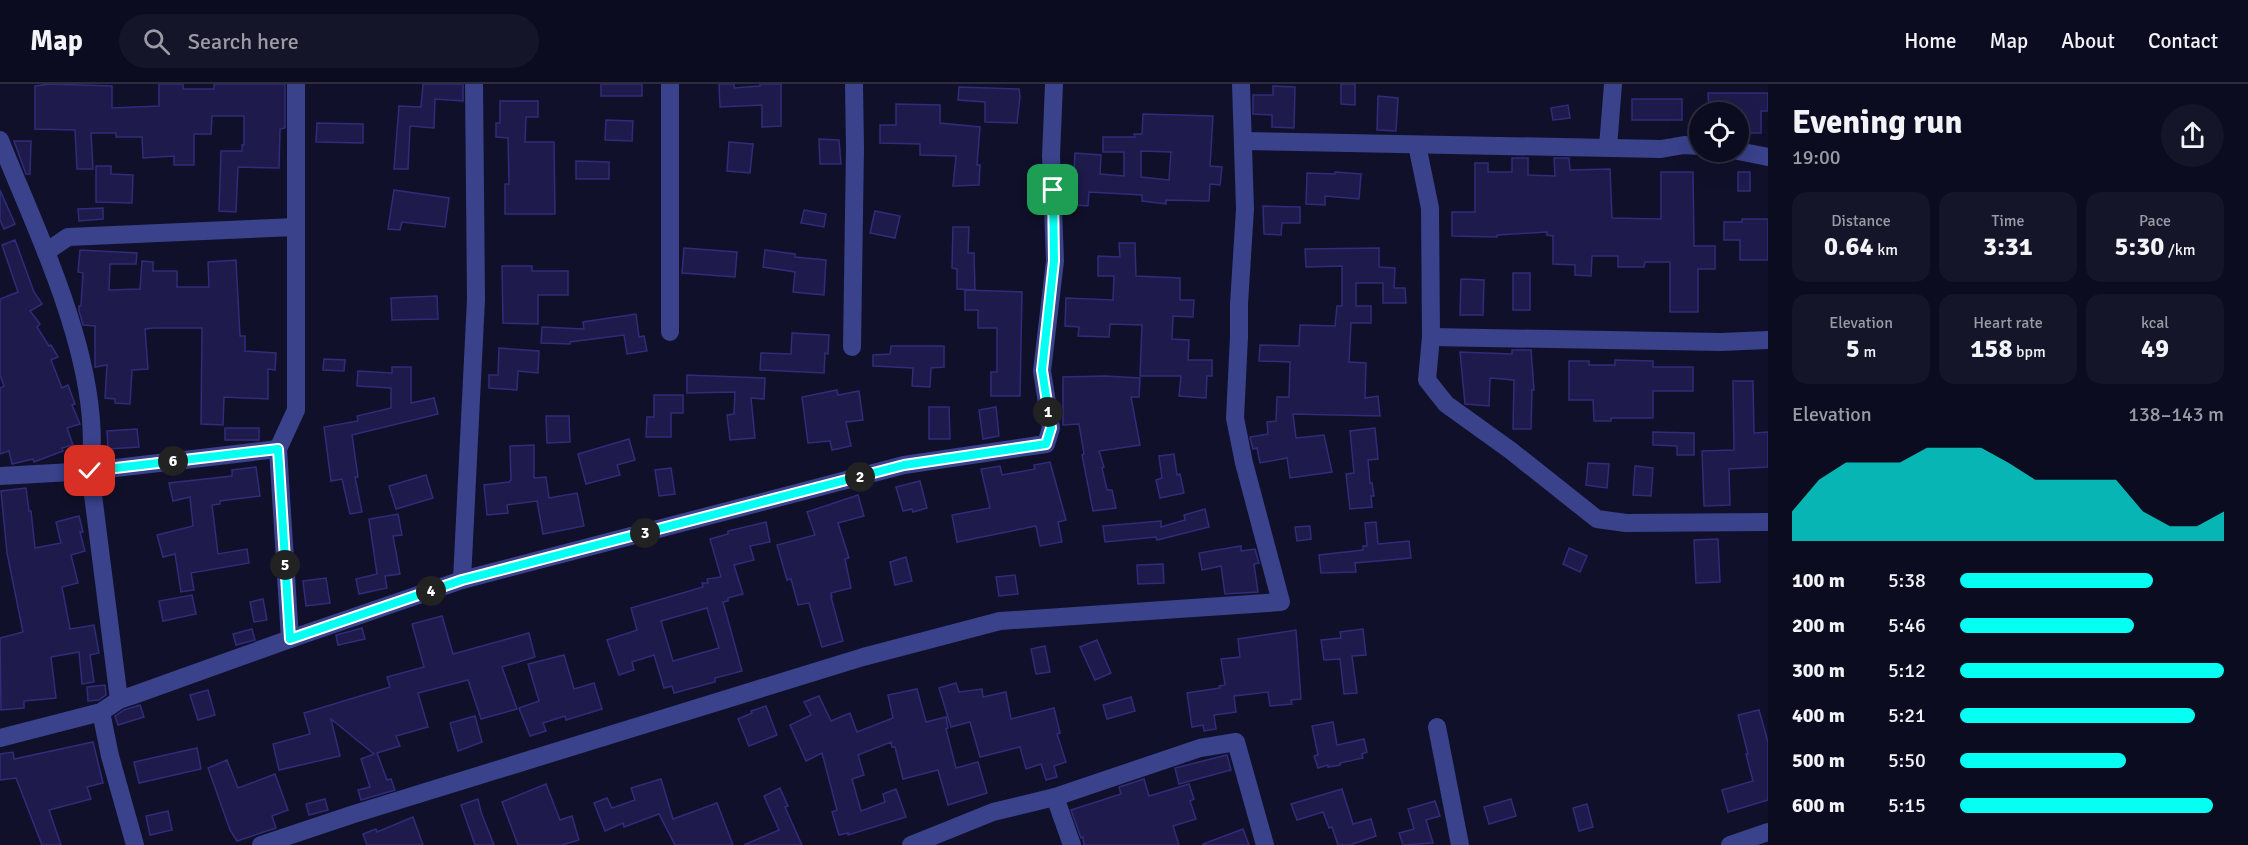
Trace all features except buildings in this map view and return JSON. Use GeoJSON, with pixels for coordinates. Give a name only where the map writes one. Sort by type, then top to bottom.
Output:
{"type":"FeatureCollection","features":[{"type":"Feature","properties":{"kind":"street"},"geometry":{"type":"LineString","coordinates":[[290,639],[278,449],[296,410],[296,84]]}},
{"type":"Feature","properties":{"kind":"street"},"geometry":{"type":"LineString","coordinates":[[462,580],[476,299],[474,84]]}},
{"type":"Feature","properties":{"kind":"street"},"geometry":{"type":"LineString","coordinates":[[670,84],[670,332]]}},
{"type":"Feature","properties":{"kind":"street"},"geometry":{"type":"LineString","coordinates":[[852,347],[854,84]]}},
{"type":"Feature","properties":{"kind":"street"},"geometry":{"type":"LineString","coordinates":[[0,738],[101,712],[119,700],[462,580],[904,465],[1046,444],[1051,428],[1042,370],[1054,261],[1052,156],[1054,84]]}},
{"type":"Feature","properties":{"kind":"street"},"geometry":{"type":"LineString","coordinates":[[261,845],[366,810],[852,660],[1000,621],[1281,602],[1244,463],[1235,418],[1245,209],[1241,84]]}},
{"type":"Feature","properties":{"kind":"street"},"geometry":{"type":"LineString","coordinates":[[1608,147],[1613,84]]}},
{"type":"Feature","properties":{"kind":"street"},"geometry":{"type":"LineString","coordinates":[[0,140],[7,177],[45,252],[81,355],[93,451],[90,471],[119,700]]}},
{"type":"Feature","properties":{"kind":"street"},"geometry":{"type":"LineString","coordinates":[[1244,141],[1661,149],[1689,145]]}},
{"type":"Feature","properties":{"kind":"street"},"geometry":{"type":"LineString","coordinates":[[1416,145],[1430,208],[1431,337],[1427,380],[1446,404],[1510,450],[1597,519],[1626,523],[1768,522]]}},
{"type":"Feature","properties":{"kind":"street"},"geometry":{"type":"LineString","coordinates":[[1749,153],[1768,157]]}},
{"type":"Feature","properties":{"kind":"street"},"geometry":{"type":"LineString","coordinates":[[45,252],[68,237],[296,227]]}},
{"type":"Feature","properties":{"kind":"street"},"geometry":{"type":"LineString","coordinates":[[1431,337],[1709,342],[1768,340]]}},
{"type":"Feature","properties":{"kind":"street"},"geometry":{"type":"LineString","coordinates":[[0,476],[90,471],[278,449]]}},
{"type":"Feature","properties":{"kind":"street"},"geometry":{"type":"LineString","coordinates":[[101,712],[110,756],[135,845]]}},
{"type":"Feature","properties":{"kind":"street"},"geometry":{"type":"LineString","coordinates":[[1437,727],[1460,845]]}},
{"type":"Feature","properties":{"kind":"street"},"geometry":{"type":"LineString","coordinates":[[911,845],[993,812],[1054,797],[1200,748],[1236,742],[1265,845]]}},
{"type":"Feature","properties":{"kind":"street"},"geometry":{"type":"LineString","coordinates":[[1054,797],[1072,845]]}},
{"type":"Feature","properties":{"kind":"street"},"geometry":{"type":"LineString","coordinates":[[1730,845],[1768,832]]}},
{"type":"Feature","properties":{"kind":"route"},"geometry":{"type":"LineString","coordinates":[[90,471],[278,449],[290,639],[462,580],[904,465],[1046,444],[1051,428],[1042,370],[1054,261],[1053,190]]}}]}
